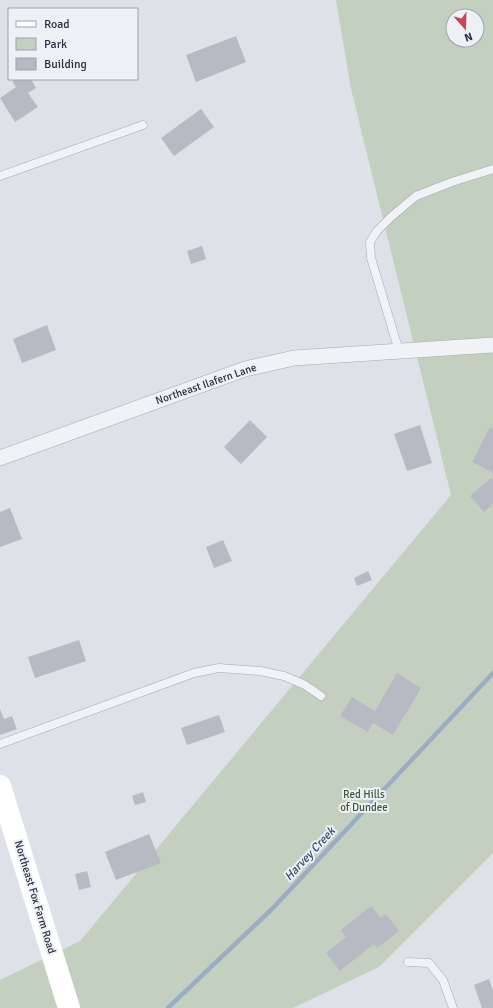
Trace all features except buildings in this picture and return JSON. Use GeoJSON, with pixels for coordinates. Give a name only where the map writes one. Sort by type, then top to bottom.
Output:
{"type":"FeatureCollection","features":[{"type":"Feature","properties":{"kind":"street","name":"Northeast Ilafern Lane"},"geometry":{"type":"LineString","coordinates":[[0,458],[245,369],[294,358],[493,345]]}},
{"type":"Feature","properties":{"kind":"street","name":"Northeast Fox Farm Road"},"geometry":{"type":"LineString","coordinates":[[0,786],[69,1008]]}},
{"type":"Feature","properties":{"kind":"lane"},"geometry":{"type":"LineString","coordinates":[[0,176],[143,126]]}},
{"type":"Feature","properties":{"kind":"lane"},"geometry":{"type":"LineString","coordinates":[[399,352],[371,258],[370,242],[391,217],[416,196],[452,182],[493,169]]}},
{"type":"Feature","properties":{"kind":"lane"},"geometry":{"type":"LineString","coordinates":[[0,744],[194,673],[219,668],[260,670],[284,676],[305,685],[320,696]]}},
{"type":"Feature","properties":{"kind":"lane"},"geometry":{"type":"LineString","coordinates":[[408,962],[429,963],[443,980],[453,1008]]}},
{"type":"Feature","properties":{"kind":"green space","name":"Red Hills of Dundee"},"geometry":{"type":"Polygon","coordinates":[[[336,0],[493,0],[493,853],[379,967],[293,1008],[0,1008],[0,980],[80,941],[451,495],[351,89],[336,0]]]}},
{"type":"Feature","properties":{"kind":"waterway","name":"Harvey Creek"},"geometry":{"type":"LineString","coordinates":[[168,1008],[272,909],[493,673]]}}]}
